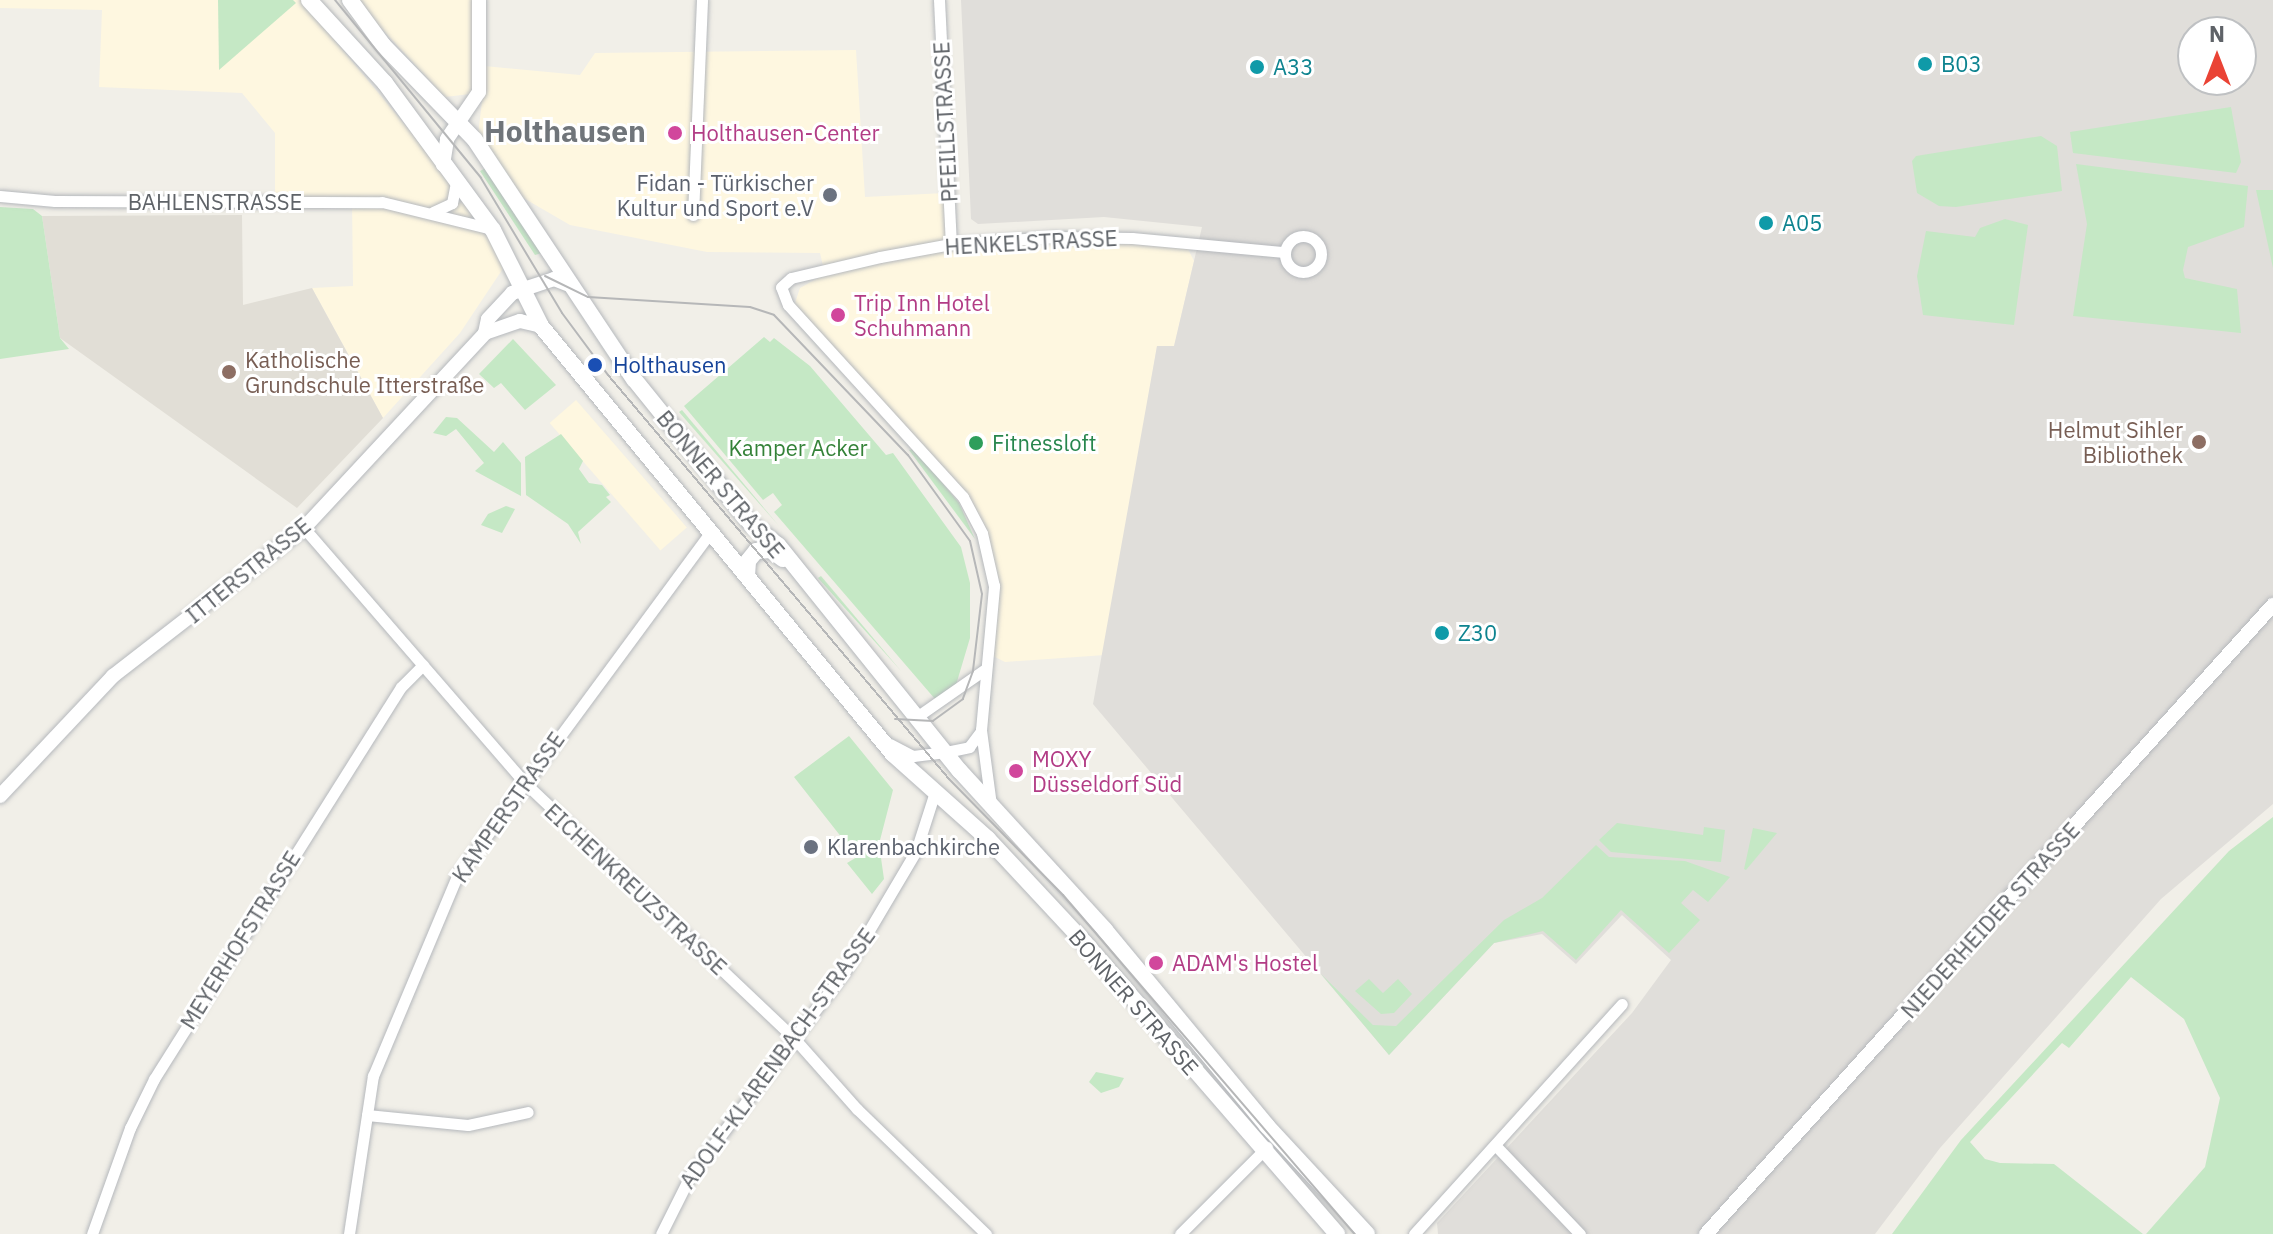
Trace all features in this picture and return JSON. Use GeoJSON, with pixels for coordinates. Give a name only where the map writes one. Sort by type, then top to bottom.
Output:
{"type":"FeatureCollection","features":[{"type":"Feature","properties":{"kind":"main road","name":"BONNER STRASSE"},"geometry":{"type":"LineString","coordinates":[[309,0],[385,83],[493,230],[541,326],[890,744],[893,754],[934,795],[988,839],[1085,943],[1264,1155],[1337,1234]]}},
{"type":"Feature","properties":{"kind":"main road","name":"BONNER STRASSE"},"geometry":{"type":"LineString","coordinates":[[350,0],[383,45],[459,121],[635,381],[752,525],[778,545],[786,562],[991,806],[1105,930],[1267,1126],[1367,1234]]}},
{"type":"Feature","properties":{"kind":"main road"},"geometry":{"type":"LineString","coordinates":[[747,576],[748,561],[756,551],[771,550],[786,562]]}},
{"type":"Feature","properties":{"kind":"street"},"geometry":{"type":"LineString","coordinates":[[443,165],[447,139],[479,92],[479,0]]}},
{"type":"Feature","properties":{"kind":"street"},"geometry":{"type":"LineString","coordinates":[[693,215],[702,0]]}},
{"type":"Feature","properties":{"kind":"street","name":"PFEILLSTRASSE"},"geometry":{"type":"LineString","coordinates":[[939,0],[951,244]]}},
{"type":"Feature","properties":{"kind":"street"},"geometry":{"type":"LineString","coordinates":[[429,213],[452,203],[456,182]]}},
{"type":"Feature","properties":{"kind":"street","name":"BAHLENSTRASSE"},"geometry":{"type":"LineString","coordinates":[[0,196],[55,201],[382,202],[493,230]]}},
{"type":"Feature","properties":{"kind":"street","name":"HENKELSTRASSE"},"geometry":{"type":"LineString","coordinates":[[984,670],[994,586],[987,548],[972,513],[908,432],[788,305],[783,284],[796,277],[951,244],[1094,236],[1284,252]]}},
{"type":"Feature","properties":{"kind":"street"},"geometry":{"type":"LineString","coordinates":[[520,289],[554,279],[570,285]]}},
{"type":"Feature","properties":{"kind":"street","name":"ITTERSTRASSE"},"geometry":{"type":"LineString","coordinates":[[0,796],[113,676],[304,528],[485,333],[488,319],[520,289]]}},
{"type":"Feature","properties":{"kind":"street"},"geometry":{"type":"LineString","coordinates":[[485,333],[520,321],[541,326]]}},
{"type":"Feature","properties":{"kind":"street","name":"EICHENKREUZSTRASSE"},"geometry":{"type":"LineString","coordinates":[[304,528],[525,783],[793,1037],[857,1109],[986,1234]]}},
{"type":"Feature","properties":{"kind":"street","name":"KAMPERSTRASSE"},"geometry":{"type":"LineString","coordinates":[[349,1234],[379,1057],[457,876],[711,531]]}},
{"type":"Feature","properties":{"kind":"street","name":"NIEDERHEIDER STRASSE"},"geometry":{"type":"LineString","coordinates":[[1706,1234],[2273,605]]}},
{"type":"Feature","properties":{"kind":"street","name":"MEYERHOFSTRASSE"},"geometry":{"type":"LineString","coordinates":[[92,1234],[130,1128],[154,1079],[401,687],[423,665]]}},
{"type":"Feature","properties":{"kind":"street"},"geometry":{"type":"LineString","coordinates":[[918,716],[984,670]]}},
{"type":"Feature","properties":{"kind":"street"},"geometry":{"type":"LineString","coordinates":[[984,670],[981,730],[991,806]]}},
{"type":"Feature","properties":{"kind":"street"},"geometry":{"type":"LineString","coordinates":[[890,744],[913,756],[946,752],[969,747],[981,730]]}},
{"type":"Feature","properties":{"kind":"street","name":"ADOLF-KLARENBACH-STRASSE"},"geometry":{"type":"LineString","coordinates":[[661,1234],[690,1176],[845,971],[898,884],[925,832],[934,795]]}},
{"type":"Feature","properties":{"kind":"street"},"geometry":{"type":"LineString","coordinates":[[1414,1234],[1622,1004]]}},
{"type":"Feature","properties":{"kind":"street"},"geometry":{"type":"LineString","coordinates":[[367,1115],[468,1125],[528,1112]]}},
{"type":"Feature","properties":{"kind":"street"},"geometry":{"type":"LineString","coordinates":[[1180,1234],[1264,1155],[1267,1126]]}},
{"type":"Feature","properties":{"kind":"street"},"geometry":{"type":"LineString","coordinates":[[1495,1145],[1580,1234]]}},
{"type":"Feature","properties":{"kind":"shaded area"},"geometry":{"type":"Polygon","coordinates":[[[0,0],[301,0],[430,155],[508,261],[460,333],[383,418],[312,288],[353,286],[352,200],[275,202],[275,133],[242,93],[99,87],[102,10],[0,8],[0,0]]]}},
{"type":"Feature","properties":{"kind":"shaded area"},"geometry":{"type":"Polygon","coordinates":[[[355,0],[473,0],[474,65],[580,75],[595,53],[856,50],[865,197],[945,193],[949,246],[1053,239],[1187,247],[1194,261],[1174,347],[1157,346],[1105,655],[1005,662],[993,656],[995,611],[975,515],[793,309],[800,288],[825,274],[820,253],[707,252],[570,225],[520,196],[478,135],[482,101],[470,94],[445,97],[355,0]]]}},
{"type":"Feature","properties":{"kind":"shaded area"},"geometry":{"type":"Polygon","coordinates":[[[961,0],[2273,0],[2273,804],[2161,899],[1940,1148],[1875,1234],[1438,1234],[1437,1223],[1632,1013],[1671,960],[1622,915],[1576,964],[1542,934],[1494,943],[1389,1055],[1093,704],[1157,346],[1174,346],[1202,227],[1104,217],[978,224],[971,219],[961,0]]]}},
{"type":"Feature","properties":{"kind":"shaded area","name":"Katholische Grundschule Itterstraße"},"geometry":{"type":"Polygon","coordinates":[[[242,215],[243,305],[312,288],[383,418],[297,508],[60,338],[42,216],[242,215]]]}},
{"type":"Feature","properties":{"kind":"shaded area"},"geometry":{"type":"Polygon","coordinates":[[[576,400],[687,528],[660,551],[550,423],[576,400]]]}},
{"type":"Feature","properties":{"kind":"green space"},"geometry":{"type":"Polygon","coordinates":[[[218,0],[293,0],[296,3],[219,70],[218,0]]]}},
{"type":"Feature","properties":{"kind":"green space"},"geometry":{"type":"Polygon","coordinates":[[[2231,107],[2241,162],[2236,173],[2073,153],[2070,132],[2231,107]]]}},
{"type":"Feature","properties":{"kind":"green space"},"geometry":{"type":"Polygon","coordinates":[[[2041,136],[2057,146],[2062,191],[1956,207],[1939,206],[1917,193],[1912,161],[1916,156],[2041,136]]]}},
{"type":"Feature","properties":{"kind":"green space"},"geometry":{"type":"Polygon","coordinates":[[[2076,164],[2248,186],[2244,227],[2188,247],[2183,270],[2185,278],[2237,289],[2241,333],[2073,316],[2087,224],[2076,164]]]}},
{"type":"Feature","properties":{"kind":"green space"},"geometry":{"type":"Polygon","coordinates":[[[486,168],[517,218],[545,252],[535,255],[480,171],[486,168]]]}},
{"type":"Feature","properties":{"kind":"green space"},"geometry":{"type":"Polygon","coordinates":[[[2256,190],[2273,190],[2273,268],[2256,190]]]}},
{"type":"Feature","properties":{"kind":"green space"},"geometry":{"type":"Polygon","coordinates":[[[0,207],[33,209],[42,216],[60,338],[69,349],[0,359],[0,207]]]}},
{"type":"Feature","properties":{"kind":"green space"},"geometry":{"type":"Polygon","coordinates":[[[2005,219],[2028,225],[2014,325],[1923,315],[1917,276],[1926,231],[1975,237],[1980,228],[2005,219]]]}},
{"type":"Feature","properties":{"kind":"green space","name":"Kamper Acker"},"geometry":{"type":"Polygon","coordinates":[[[764,337],[770,342],[774,338],[810,366],[886,455],[893,453],[961,547],[970,583],[970,638],[956,685],[935,699],[774,512],[782,505],[773,493],[763,500],[684,406],[764,337]]]}},
{"type":"Feature","properties":{"kind":"green space"},"geometry":{"type":"Polygon","coordinates":[[[513,339],[556,385],[525,410],[501,383],[494,388],[479,374],[513,339]]]}},
{"type":"Feature","properties":{"kind":"green space"},"geometry":{"type":"Polygon","coordinates":[[[682,410],[779,526],[679,412],[682,410]]]}},
{"type":"Feature","properties":{"kind":"green space"},"geometry":{"type":"Polygon","coordinates":[[[446,417],[457,418],[494,452],[503,442],[521,463],[521,496],[475,471],[484,463],[456,429],[446,436],[433,433],[446,417]]]}},
{"type":"Feature","properties":{"kind":"green space"},"geometry":{"type":"Polygon","coordinates":[[[561,434],[583,461],[579,469],[589,483],[602,485],[610,495],[606,497],[611,502],[578,532],[581,544],[568,524],[526,495],[525,457],[561,434]]]}},
{"type":"Feature","properties":{"kind":"green space"},"geometry":{"type":"Polygon","coordinates":[[[914,449],[959,503],[975,539],[909,450],[914,449]]]}},
{"type":"Feature","properties":{"kind":"green space"},"geometry":{"type":"Polygon","coordinates":[[[506,506],[515,509],[502,533],[481,525],[488,514],[506,506]]]}},
{"type":"Feature","properties":{"kind":"green space"},"geometry":{"type":"Polygon","coordinates":[[[821,576],[901,671],[818,578],[821,576]]]}},
{"type":"Feature","properties":{"kind":"green space"},"geometry":{"type":"Polygon","coordinates":[[[849,736],[893,790],[879,844],[884,879],[872,894],[847,863],[857,857],[794,777],[849,736]]]}},
{"type":"Feature","properties":{"kind":"green space"},"geometry":{"type":"Polygon","coordinates":[[[2273,817],[2273,1234],[2146,1234],[2205,1167],[2220,1098],[2184,1019],[2131,977],[2069,1048],[2062,1043],[1970,1142],[1985,1159],[2000,1163],[2054,1164],[2143,1234],[1892,1234],[1961,1140],[2229,851],[2273,817]]]}},
{"type":"Feature","properties":{"kind":"green space"},"geometry":{"type":"Polygon","coordinates":[[[1617,823],[1703,835],[1704,827],[1725,830],[1721,862],[1611,852],[1599,840],[1617,823]]]}},
{"type":"Feature","properties":{"kind":"green space"},"geometry":{"type":"Polygon","coordinates":[[[1753,828],[1777,833],[1746,870],[1744,869],[1753,828]]]}},
{"type":"Feature","properties":{"kind":"green space"},"geometry":{"type":"Polygon","coordinates":[[[1596,845],[1609,857],[1685,861],[1730,877],[1708,902],[1693,890],[1681,903],[1700,920],[1669,953],[1621,910],[1576,960],[1543,931],[1494,943],[1389,1055],[1321,974],[1373,1025],[1396,1026],[1504,920],[1542,898],[1596,845]]]}},
{"type":"Feature","properties":{"kind":"green space"},"geometry":{"type":"Polygon","coordinates":[[[1369,979],[1383,993],[1398,979],[1412,994],[1394,1013],[1381,1014],[1355,991],[1369,979]]]}},
{"type":"Feature","properties":{"kind":"green space"},"geometry":{"type":"Polygon","coordinates":[[[1096,1072],[1124,1078],[1119,1087],[1101,1093],[1089,1082],[1096,1072]]]}},
{"type":"Feature","properties":{"kind":"tram line"},"geometry":{"type":"LineString","coordinates":[[335,0],[481,178],[562,313],[608,375],[949,779],[1063,895],[1355,1234]]}},
{"type":"Feature","properties":{"kind":"tram line"},"geometry":{"type":"LineString","coordinates":[[545,276],[588,297],[750,307],[774,315],[908,455],[970,541],[982,594],[973,671],[963,699],[933,721],[895,719]]}},
{"type":"Feature","properties":{"kind":"place","name":"B03"},"geometry":{"type":"Point","coordinates":[1925,64]}},
{"type":"Feature","properties":{"kind":"place","name":"A33"},"geometry":{"type":"Point","coordinates":[1257,67]}},
{"type":"Feature","properties":{"kind":"place","name":"Holthausen-Center"},"geometry":{"type":"Point","coordinates":[675,133]}},
{"type":"Feature","properties":{"kind":"place","name":"Fidan - Türkischer Kultur und Sport e.V"},"geometry":{"type":"Point","coordinates":[830,195]}},
{"type":"Feature","properties":{"kind":"place","name":"A05"},"geometry":{"type":"Point","coordinates":[1766,223]}},
{"type":"Feature","properties":{"kind":"place","name":"Trip Inn Hotel Schuhmann"},"geometry":{"type":"Point","coordinates":[838,315]}},
{"type":"Feature","properties":{"kind":"place","name":"Holthausen"},"geometry":{"type":"Point","coordinates":[595,365]}},
{"type":"Feature","properties":{"kind":"place","name":"Katholische Grundschule Itterstraße"},"geometry":{"type":"Point","coordinates":[229,372]}},
{"type":"Feature","properties":{"kind":"place","name":"Helmut Sihler Bibliothek"},"geometry":{"type":"Point","coordinates":[2199,442]}},
{"type":"Feature","properties":{"kind":"place","name":"Fitnessloft"},"geometry":{"type":"Point","coordinates":[976,443]}},
{"type":"Feature","properties":{"kind":"place","name":"Z30"},"geometry":{"type":"Point","coordinates":[1442,633]}},
{"type":"Feature","properties":{"kind":"place","name":"MOXY Düsseldorf Süd"},"geometry":{"type":"Point","coordinates":[1016,771]}},
{"type":"Feature","properties":{"kind":"place","name":"Klarenbachkirche"},"geometry":{"type":"Point","coordinates":[811,847]}},
{"type":"Feature","properties":{"kind":"place","name":"ADAM's Hostel"},"geometry":{"type":"Point","coordinates":[1156,963]}},
{"type":"Feature","properties":{"kind":"district","name":"Holthausen"},"geometry":{"type":"Point","coordinates":[565,131]}}]}
